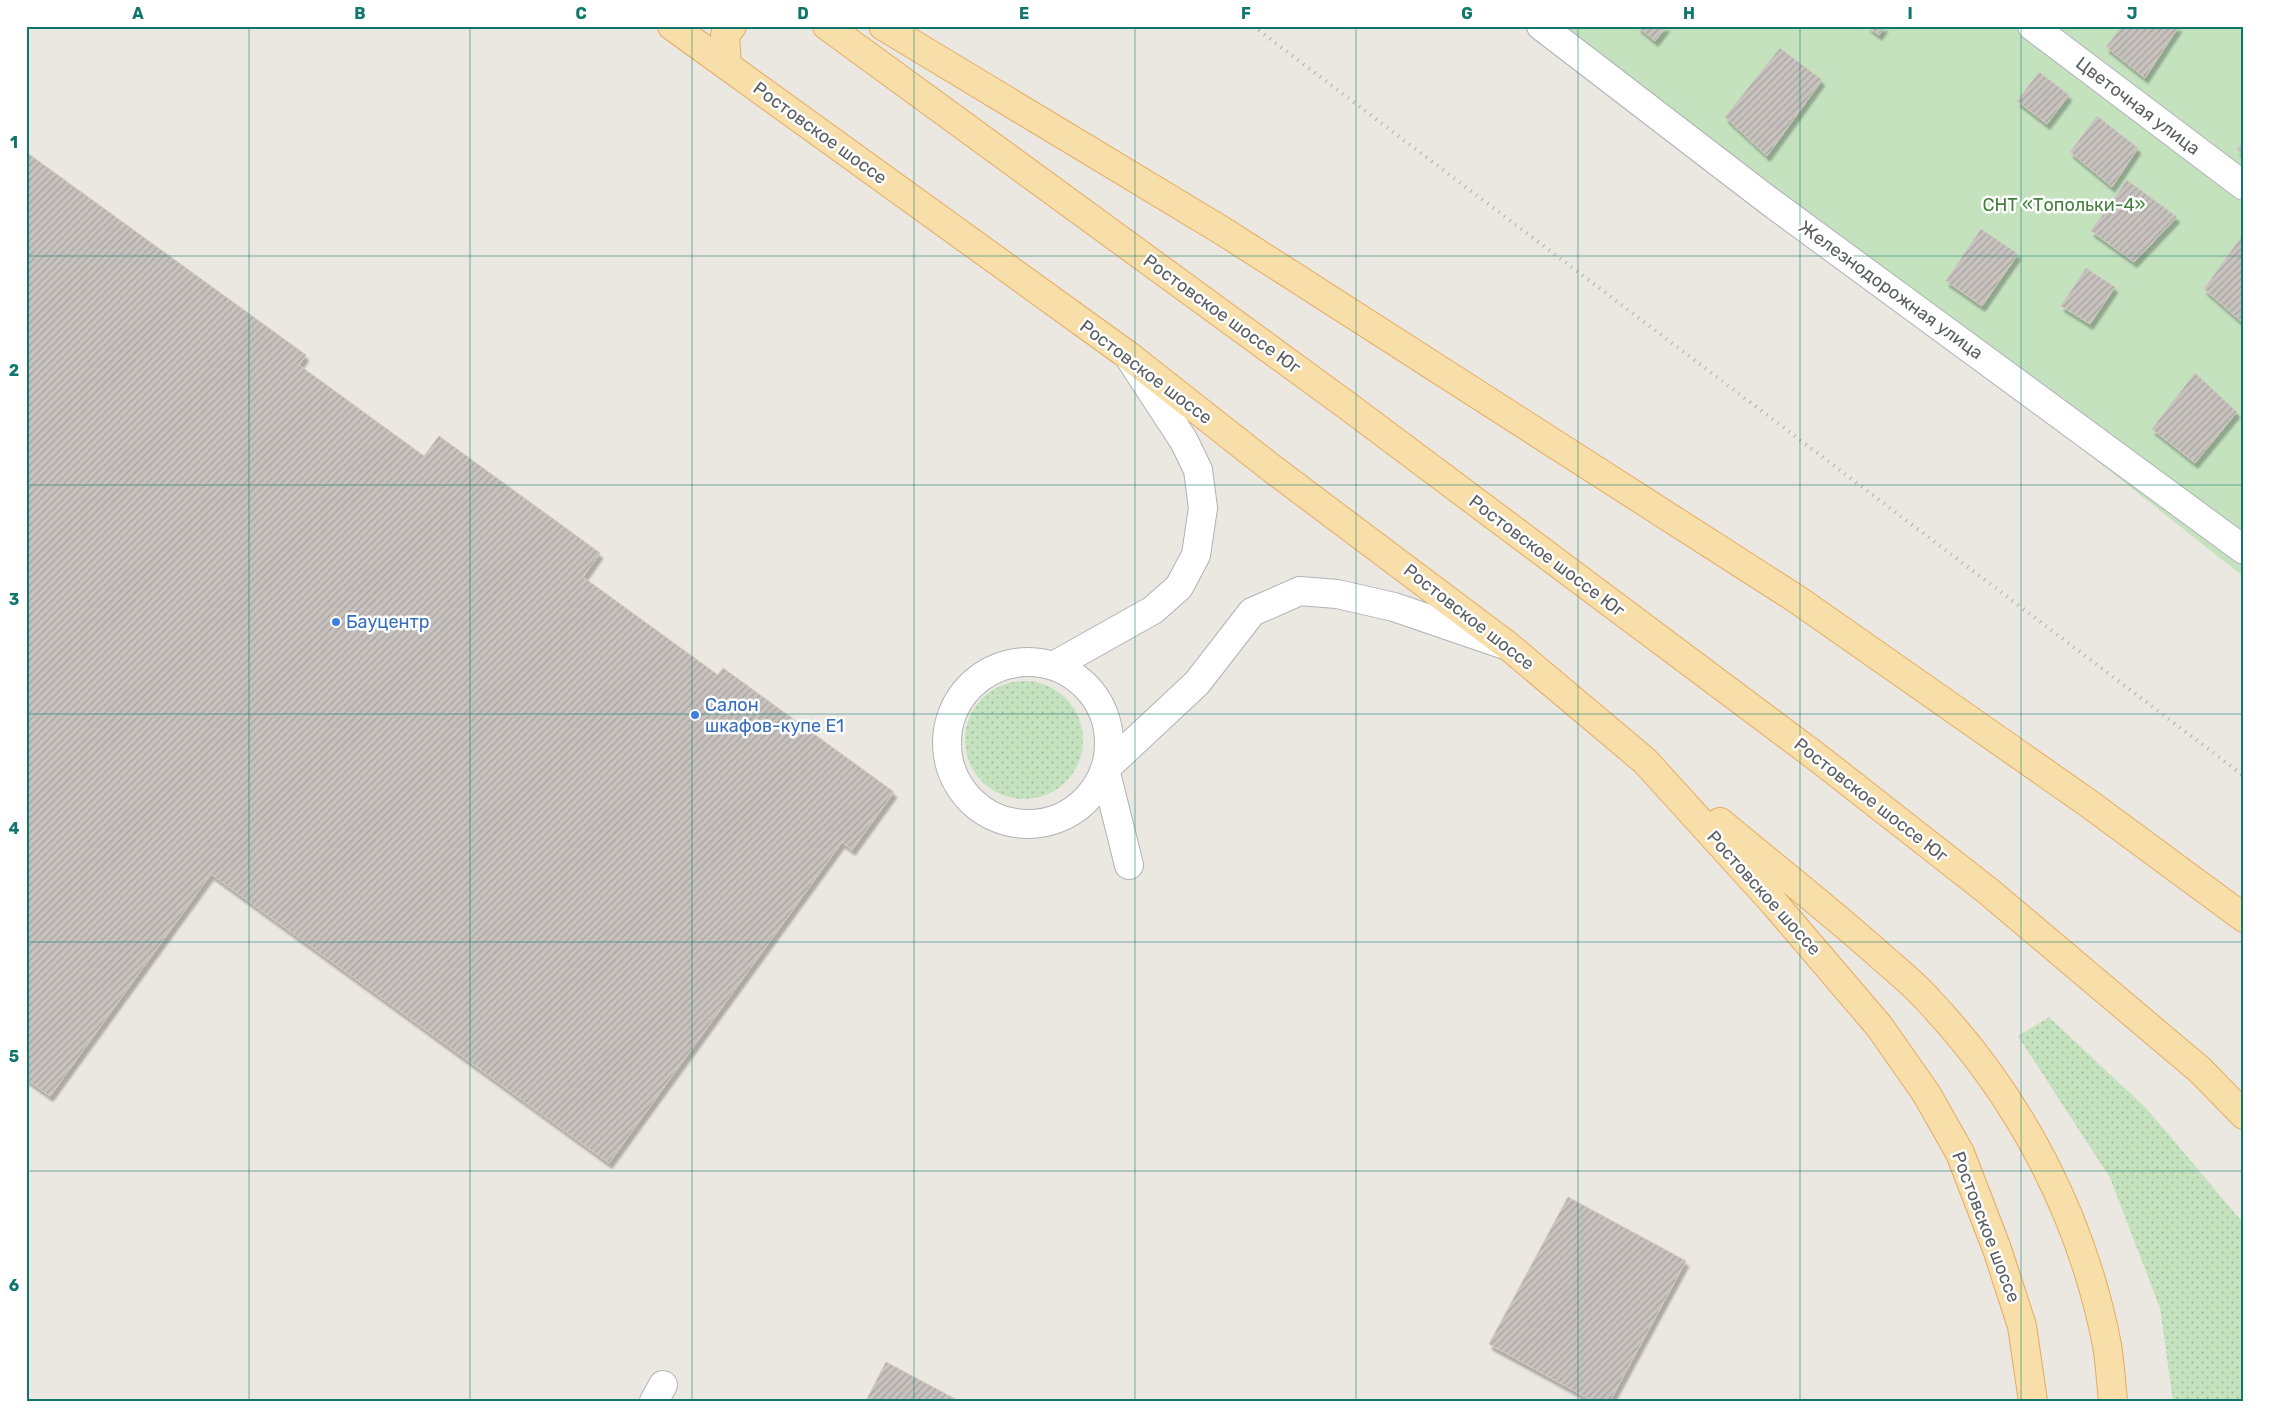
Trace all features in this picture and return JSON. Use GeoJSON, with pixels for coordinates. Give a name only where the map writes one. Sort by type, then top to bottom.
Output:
{"type":"FeatureCollection","features":[{"type":"Feature","properties":{"kind":"main road","name":"Ростовское шоссе"},"geometry":{"type":"LineString","coordinates":[[672,26],[1129,356],[1270,467],[1507,646],[1646,761],[1774,903],[1879,1026],[1926,1093],[1960,1153],[1997,1249],[2022,1326],[2033,1401]]}},
{"type":"Feature","properties":{"kind":"main road"},"geometry":{"type":"LineString","coordinates":[[727,66],[725,34],[732,26]]}},
{"type":"Feature","properties":{"kind":"main road","name":"Ростовское шоссе Юг"},"geometry":{"type":"LineString","coordinates":[[826,26],[1345,404],[1818,758],[1995,897],[2200,1070],[2244,1115]]}},
{"type":"Feature","properties":{"kind":"main road"},"geometry":{"type":"LineString","coordinates":[[883,26],[1226,233],[1798,600],[2088,803],[2244,918]]}},
{"type":"Feature","properties":{"kind":"main road"},"geometry":{"type":"LineString","coordinates":[[1646,761],[1862,939],[1928,1000],[1974,1051],[2027,1130],[2063,1201],[2088,1268],[2107,1345],[2113,1401]]}},
{"type":"Feature","properties":{"kind":"street","name":"Железнодорожная улица"},"geometry":{"type":"LineString","coordinates":[[1541,26],[1778,206],[2244,550]]}},
{"type":"Feature","properties":{"kind":"street","name":"Цветочная улица"},"geometry":{"type":"LineString","coordinates":[[2032,26],[2244,186]]}},
{"type":"Feature","properties":{"kind":"street"},"geometry":{"type":"LineString","coordinates":[[1055,665],[1153,610],[1179,587],[1196,555],[1203,508],[1198,470],[1184,441],[1129,356]]}},
{"type":"Feature","properties":{"kind":"street"},"geometry":{"type":"LineString","coordinates":[[1106,769],[1197,684],[1252,612],[1300,591],[1337,594],[1394,607],[1507,646]]}},
{"type":"Feature","properties":{"kind":"street"},"geometry":{"type":"LineString","coordinates":[[1033,661],[1055,665],[1078,677],[1095,695],[1103,711],[1110,744],[1106,769],[1096,788],[1082,804],[1057,818],[1044,823],[1022,824],[1001,820],[982,810],[965,794],[953,774],[947,751],[948,728],[956,706],[969,686],[988,672],[1009,663],[1033,661]]}},
{"type":"Feature","properties":{"kind":"street"},"geometry":{"type":"LineString","coordinates":[[1106,769],[1129,865]]}},
{"type":"Feature","properties":{"kind":"green space","name":"СНТ «Топольки-4»"},"geometry":{"type":"Polygon","coordinates":[[[1530,26],[2244,26],[2244,577],[1769,201],[1530,26]]]}},
{"type":"Feature","properties":{"kind":"green space"},"geometry":{"type":"Polygon","coordinates":[[[1024,681],[1036,682],[1047,686],[1066,698],[1078,717],[1082,728],[1082,752],[1078,763],[1066,782],[1047,794],[1036,798],[1024,799],[1012,798],[1001,794],[982,782],[970,763],[966,752],[965,740],[966,728],[970,717],[982,698],[1001,686],[1012,682],[1024,681]]]}},
{"type":"Feature","properties":{"kind":"green space"},"geometry":{"type":"Polygon","coordinates":[[[2049,1017],[2147,1109],[2244,1224],[2244,1401],[2173,1401],[2160,1308],[2110,1178],[2018,1036],[2049,1017]]]}},
{"type":"Feature","properties":{"kind":"building"},"geometry":{"type":"Polygon","coordinates":[[[1637,26],[1667,26],[1655,41],[1637,26]]]}},
{"type":"Feature","properties":{"kind":"building"},"geometry":{"type":"Polygon","coordinates":[[[1867,26],[1885,26],[1879,35],[1867,26]]]}},
{"type":"Feature","properties":{"kind":"building"},"geometry":{"type":"Polygon","coordinates":[[[2122,26],[2179,26],[2145,78],[2106,47],[2122,26]]]}},
{"type":"Feature","properties":{"kind":"building"},"geometry":{"type":"Polygon","coordinates":[[[1780,48],[1822,80],[1767,156],[1725,117],[1780,48]]]}},
{"type":"Feature","properties":{"kind":"building"},"geometry":{"type":"Polygon","coordinates":[[[2039,72],[2069,95],[2047,124],[2017,101],[2039,72]]]}},
{"type":"Feature","properties":{"kind":"building"},"geometry":{"type":"Polygon","coordinates":[[[2097,116],[2138,148],[2112,187],[2070,152],[2097,116]]]}},
{"type":"Feature","properties":{"kind":"building"},"geometry":{"type":"Polygon","coordinates":[[[2244,141],[2244,154],[2237,150],[2244,141]]]}},
{"type":"Feature","properties":{"kind":"building","name":"Бауцентр"},"geometry":{"type":"Polygon","coordinates":[[[26,152],[306,355],[299,365],[424,456],[439,436],[600,553],[583,577],[718,675],[723,668],[894,792],[852,850],[842,842],[609,1163],[211,874],[50,1096],[26,1079],[26,152]]]}},
{"type":"Feature","properties":{"kind":"building"},"geometry":{"type":"Polygon","coordinates":[[[2127,180],[2177,217],[2134,262],[2091,231],[2127,180]]]}},
{"type":"Feature","properties":{"kind":"building"},"geometry":{"type":"Polygon","coordinates":[[[1981,229],[2018,254],[1982,306],[1946,281],[1981,229]]]}},
{"type":"Feature","properties":{"kind":"building"},"geometry":{"type":"Polygon","coordinates":[[[2244,233],[2244,324],[2204,289],[2244,233]]]}},
{"type":"Feature","properties":{"kind":"building"},"geometry":{"type":"Polygon","coordinates":[[[2086,268],[2115,287],[2090,324],[2061,306],[2086,268]]]}},
{"type":"Feature","properties":{"kind":"building"},"geometry":{"type":"Polygon","coordinates":[[[2195,373],[2237,412],[2195,463],[2152,429],[2195,373]]]}},
{"type":"Feature","properties":{"kind":"building"},"geometry":{"type":"Polygon","coordinates":[[[1568,1197],[1686,1261],[1610,1401],[1593,1401],[1489,1344],[1568,1197]]]}},
{"type":"Feature","properties":{"kind":"building"},"geometry":{"type":"Polygon","coordinates":[[[886,1362],[959,1401],[866,1401],[886,1362]]]}},
{"type":"Feature","properties":{"kind":"railway"},"geometry":{"type":"LineString","coordinates":[[1253,26],[2244,776]]}},
{"type":"Feature","properties":{"kind":"place","name":"Бауцентр"},"geometry":{"type":"Point","coordinates":[336,622]}},
{"type":"Feature","properties":{"kind":"place","name":"Салон шкафов-купе Е1"},"geometry":{"type":"Point","coordinates":[695,715]}}]}
